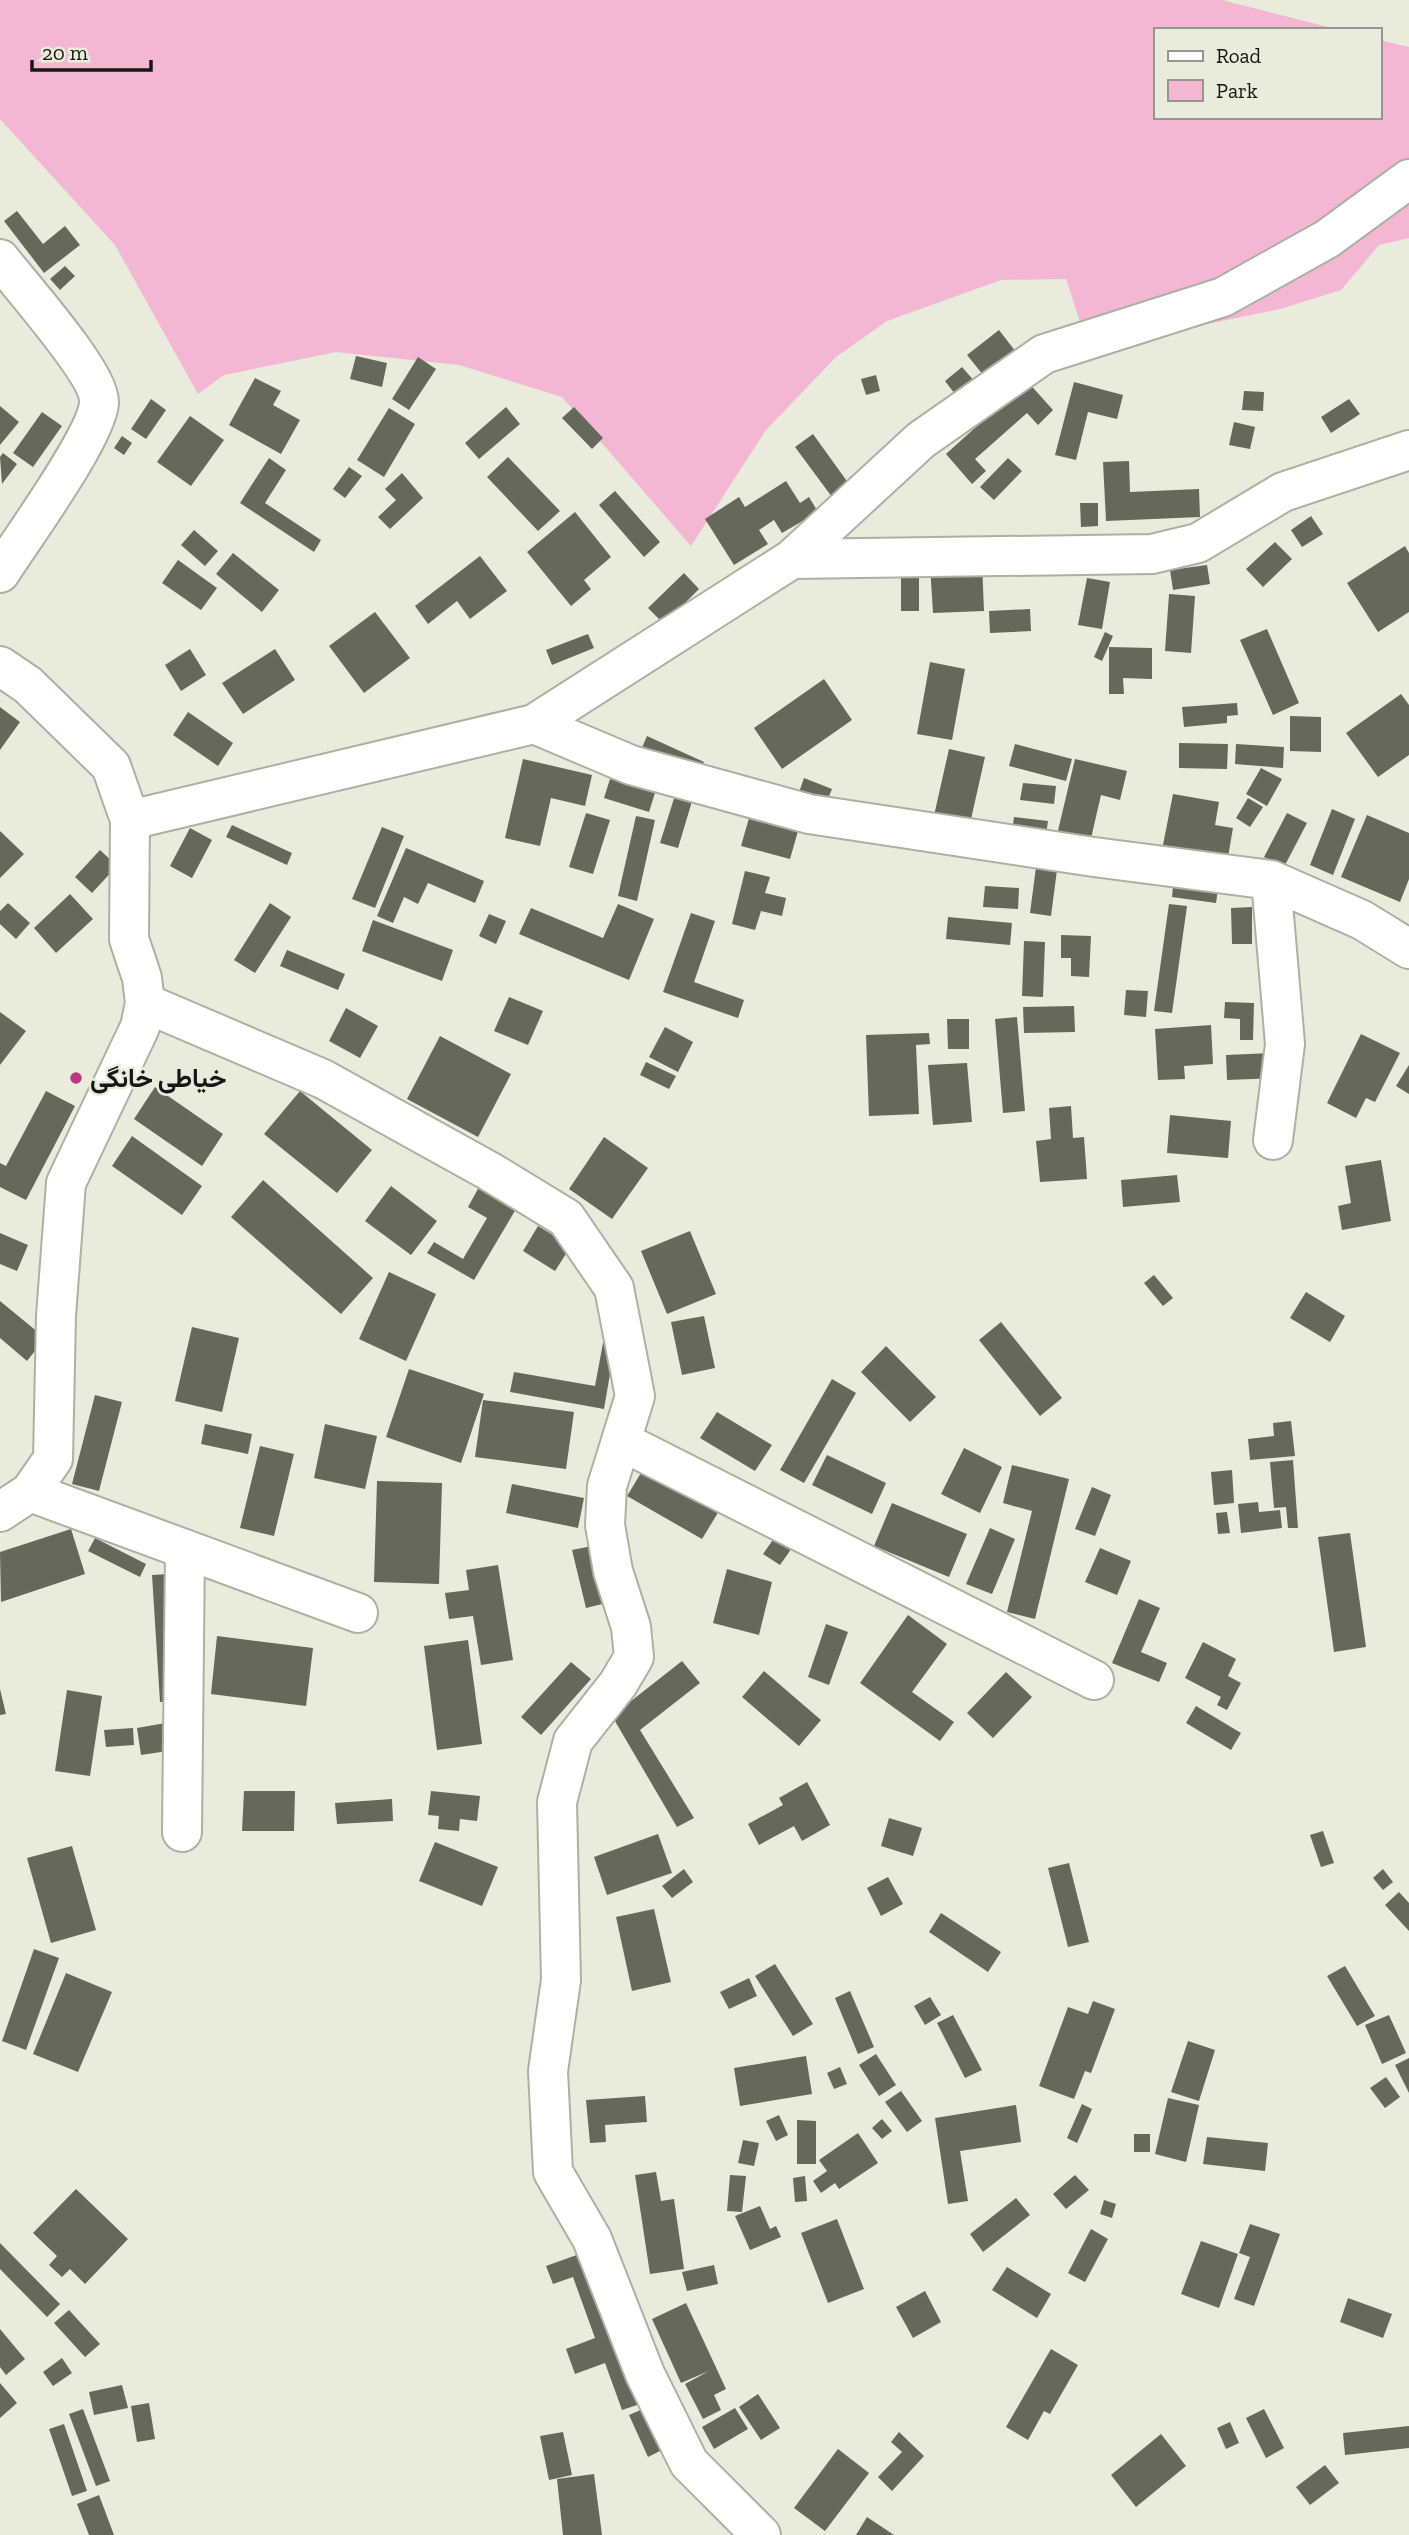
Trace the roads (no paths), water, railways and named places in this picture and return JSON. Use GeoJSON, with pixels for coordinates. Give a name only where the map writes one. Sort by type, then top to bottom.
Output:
{"type":"FeatureCollection","features":[{"type":"Feature","properties":{"kind":"street"},"geometry":{"type":"LineString","coordinates":[[130,820],[534,724],[792,559],[921,440],[1044,354],[1223,297],[1327,239],[1409,179]]}},
{"type":"Feature","properties":{"kind":"street"},"geometry":{"type":"LineString","coordinates":[[0,259],[91,374],[100,401],[91,430],[0,573]]}},
{"type":"Feature","properties":{"kind":"street"},"geometry":{"type":"LineString","coordinates":[[792,559],[1152,554],[1198,543],[1283,492],[1409,450]]}},
{"type":"Feature","properties":{"kind":"street"},"geometry":{"type":"LineString","coordinates":[[0,666],[28,685],[111,766],[130,820],[129,939],[142,978],[145,1003],[140,1027],[66,1183],[56,1316],[53,1459],[15,1502],[185,1549],[358,1613]]}},
{"type":"Feature","properties":{"kind":"street"},"geometry":{"type":"LineString","coordinates":[[534,724],[631,765],[809,814],[1094,858],[1270,880],[1362,920],[1409,949]]}},
{"type":"Feature","properties":{"kind":"street"},"geometry":{"type":"LineString","coordinates":[[1270,880],[1285,1044],[1273,1140]]}},
{"type":"Feature","properties":{"kind":"street"},"geometry":{"type":"LineString","coordinates":[[145,1003],[323,1079],[489,1171],[566,1218],[614,1288],[635,1396],[607,1486],[605,1525],[613,1571],[631,1626],[634,1657],[618,1684],[573,1741],[556,1802],[561,1980],[548,2071],[553,2172],[592,2239],[645,2374],[689,2463],[761,2535]]}},
{"type":"Feature","properties":{"kind":"street"},"geometry":{"type":"LineString","coordinates":[[621,1441],[1094,1680]]}},
{"type":"Feature","properties":{"kind":"street"},"geometry":{"type":"LineString","coordinates":[[182,1832],[185,1549]]}},
{"type":"Feature","properties":{"kind":"place","name":"خیاطی خانگی"},"geometry":{"type":"Point","coordinates":[76,1078]}}]}
